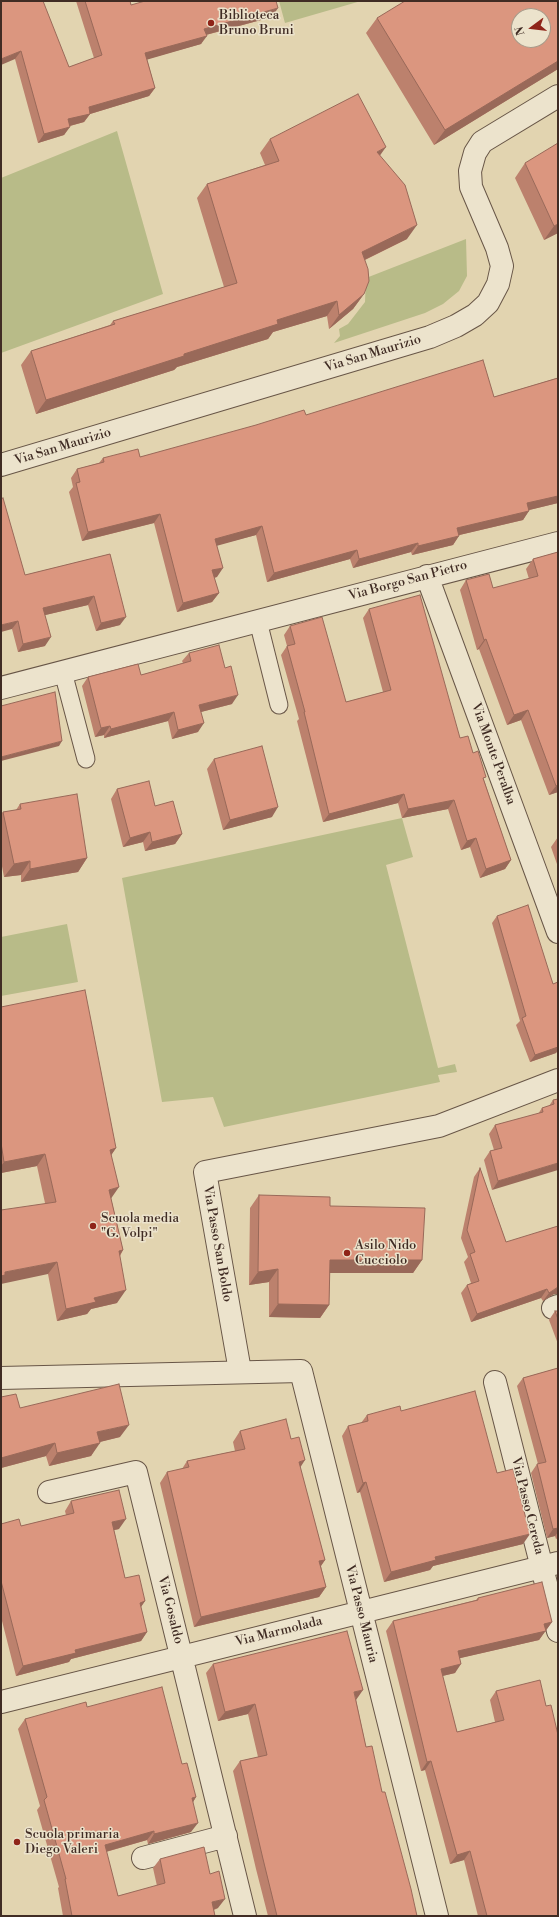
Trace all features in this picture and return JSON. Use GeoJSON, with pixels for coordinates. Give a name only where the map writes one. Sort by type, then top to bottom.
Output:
{"type":"FeatureCollection","features":[{"type":"Feature","properties":{"kind":"street","name":"Via San Maurizio"},"geometry":{"type":"LineString","coordinates":[[1,465],[430,337],[456,326],[475,315],[488,302],[498,284],[502,266],[497,248],[471,187],[470,171],[475,153],[482,142],[558,96]]}},
{"type":"Feature","properties":{"kind":"street","name":"Via Borgo San Pietro"},"geometry":{"type":"LineString","coordinates":[[1,688],[558,543]]}},
{"type":"Feature","properties":{"kind":"street","name":"Via Monte Peralba"},"geometry":{"type":"LineString","coordinates":[[427,576],[558,932]]}},
{"type":"Feature","properties":{"kind":"street","name":"Via Passo San Boldo"},"geometry":{"type":"LineString","coordinates":[[240,1371],[205,1172],[439,1126],[558,1080]]}},
{"type":"Feature","properties":{"kind":"street"},"geometry":{"type":"LineString","coordinates":[[1,1378],[240,1371]]}},
{"type":"Feature","properties":{"kind":"street","name":"Via Passo Mauria"},"geometry":{"type":"LineString","coordinates":[[240,1371],[301,1371],[437,1916]]}},
{"type":"Feature","properties":{"kind":"street","name":"Via Passo Cereda"},"geometry":{"type":"LineString","coordinates":[[495,1382],[550,1565],[558,1631]]}},
{"type":"Feature","properties":{"kind":"street","name":"Via Gosaldo"},"geometry":{"type":"LineString","coordinates":[[49,1492],[136,1472],[246,1916]]}},
{"type":"Feature","properties":{"kind":"street","name":"Via Marmolada"},"geometry":{"type":"LineString","coordinates":[[1,1702],[550,1565]]}},
{"type":"Feature","properties":{"kind":"street"},"geometry":{"type":"LineString","coordinates":[[143,1858],[226,1836]]}},
{"type":"Feature","properties":{"kind":"lane"},"geometry":{"type":"LineString","coordinates":[[258,621],[279,705]]}},
{"type":"Feature","properties":{"kind":"lane"},"geometry":{"type":"LineString","coordinates":[[63,672],[86,759]]}},
{"type":"Feature","properties":{"kind":"green space"},"geometry":{"type":"Polygon","coordinates":[[[279,1],[361,1],[285,23],[279,1]]]}},
{"type":"Feature","properties":{"kind":"green space"},"geometry":{"type":"Polygon","coordinates":[[[117,131],[163,294],[1,353],[1,178],[117,131]]]}},
{"type":"Feature","properties":{"kind":"green space"},"geometry":{"type":"Polygon","coordinates":[[[466,239],[467,276],[459,291],[443,304],[425,313],[334,343],[340,336],[339,329],[348,324],[365,302],[366,278],[466,239]]]}},
{"type":"Feature","properties":{"kind":"green space"},"geometry":{"type":"Polygon","coordinates":[[[402,818],[413,857],[386,865],[438,1068],[455,1064],[457,1072],[438,1075],[440,1082],[224,1127],[213,1097],[162,1102],[122,878],[402,818]]]}},
{"type":"Feature","properties":{"kind":"green space"},"geometry":{"type":"Polygon","coordinates":[[[67,924],[78,982],[1,996],[1,937],[67,924]]]}},
{"type":"Feature","properties":{"kind":"building"},"geometry":{"type":"Polygon","coordinates":[[[1,1],[43,1],[69,67],[102,55],[85,1],[130,1],[131,5],[145,1],[276,1],[278,8],[204,29],[207,36],[145,53],[155,88],[89,107],[90,114],[68,119],[70,127],[44,134],[21,51],[1,59],[1,1]]]}},
{"type":"Feature","properties":{"kind":"building"},"geometry":{"type":"Polygon","coordinates":[[[405,1],[558,1],[558,61],[445,130],[377,18],[405,1]]]}},
{"type":"Feature","properties":{"kind":"building"},"geometry":{"type":"Polygon","coordinates":[[[358,94],[386,147],[377,152],[405,185],[417,225],[362,252],[368,269],[369,281],[364,294],[339,315],[337,301],[277,320],[278,324],[184,354],[184,356],[46,400],[31,351],[115,324],[113,321],[237,283],[207,184],[279,161],[270,139],[358,94]]]}},
{"type":"Feature","properties":{"kind":"building"},"geometry":{"type":"Polygon","coordinates":[[[558,143],[558,224],[554,226],[525,163],[558,143]]]}},
{"type":"Feature","properties":{"kind":"building"},"geometry":{"type":"Polygon","coordinates":[[[483,360],[494,397],[558,378],[558,496],[527,503],[529,511],[457,528],[459,536],[418,546],[418,543],[359,559],[357,550],[274,573],[262,526],[215,539],[223,568],[212,570],[219,593],[183,603],[160,514],[88,532],[76,483],[80,482],[77,469],[104,462],[103,458],[138,449],[140,457],[304,410],[306,415],[483,360]]]}},
{"type":"Feature","properties":{"kind":"building"},"geometry":{"type":"Polygon","coordinates":[[[3,498],[25,575],[110,554],[126,617],[101,623],[94,596],[43,608],[51,637],[23,644],[18,621],[1,625],[1,499],[3,498]]]}},
{"type":"Feature","properties":{"kind":"building"},"geometry":{"type":"Polygon","coordinates":[[[558,552],[558,785],[556,786],[528,710],[514,715],[486,639],[484,640],[466,580],[489,574],[493,588],[538,576],[533,559],[558,552]]]}},
{"type":"Feature","properties":{"kind":"building"},"geometry":{"type":"Polygon","coordinates":[[[420,595],[460,738],[468,736],[473,753],[478,751],[486,777],[483,778],[511,860],[486,869],[476,838],[467,841],[454,800],[408,809],[404,794],[329,814],[305,712],[287,646],[295,644],[290,626],[322,617],[346,702],[391,690],[369,609],[420,595]]]}},
{"type":"Feature","properties":{"kind":"building"},"geometry":{"type":"Polygon","coordinates":[[[219,645],[225,668],[231,666],[238,695],[199,705],[204,723],[178,730],[174,712],[111,729],[110,726],[101,728],[88,677],[138,664],[141,675],[191,661],[189,653],[219,645]]]}},
{"type":"Feature","properties":{"kind":"building"},"geometry":{"type":"Polygon","coordinates":[[[55,692],[62,741],[1,757],[1,706],[55,692]]]}},
{"type":"Feature","properties":{"kind":"building"},"geometry":{"type":"Polygon","coordinates":[[[262,746],[278,807],[230,820],[214,759],[262,746]]]}},
{"type":"Feature","properties":{"kind":"building"},"geometry":{"type":"Polygon","coordinates":[[[149,781],[155,806],[173,801],[182,834],[152,842],[150,832],[130,838],[117,789],[149,781]]]}},
{"type":"Feature","properties":{"kind":"building"},"geometry":{"type":"Polygon","coordinates":[[[77,794],[87,858],[30,869],[30,861],[14,864],[3,812],[21,809],[20,804],[77,794]]]}},
{"type":"Feature","properties":{"kind":"building"},"geometry":{"type":"Polygon","coordinates":[[[528,905],[553,984],[558,982],[558,1047],[535,1055],[522,1018],[526,1016],[497,916],[528,905]]]}},
{"type":"Feature","properties":{"kind":"building"},"geometry":{"type":"Polygon","coordinates":[[[85,990],[116,1148],[110,1150],[119,1187],[109,1190],[123,1250],[119,1251],[126,1290],[94,1298],[96,1302],[66,1309],[57,1262],[5,1272],[5,1275],[1,1276],[1,1210],[56,1202],[45,1154],[4,1162],[1,1143],[1,1007],[85,990]]]}},
{"type":"Feature","properties":{"kind":"building"},"geometry":{"type":"Polygon","coordinates":[[[558,1099],[558,1163],[498,1181],[490,1151],[502,1148],[495,1125],[543,1112],[542,1108],[554,1104],[553,1100],[558,1099]]]}},
{"type":"Feature","properties":{"kind":"building"},"geometry":{"type":"Polygon","coordinates":[[[480,1168],[506,1242],[558,1226],[558,1287],[549,1293],[547,1289],[477,1314],[467,1285],[479,1281],[470,1254],[475,1252],[467,1230],[480,1168]]]}},
{"type":"Feature","properties":{"kind":"building"},"geometry":{"type":"Polygon","coordinates":[[[259,1195],[330,1197],[330,1206],[425,1208],[422,1260],[330,1260],[329,1305],[278,1304],[278,1269],[258,1272],[259,1195]]]}},
{"type":"Feature","properties":{"kind":"building"},"geometry":{"type":"Polygon","coordinates":[[[555,1311],[558,1311],[558,1319],[555,1311]]]}},
{"type":"Feature","properties":{"kind":"building"},"geometry":{"type":"Polygon","coordinates":[[[558,1368],[558,1528],[553,1529],[537,1464],[546,1462],[523,1378],[558,1368]]]}},
{"type":"Feature","properties":{"kind":"building"},"geometry":{"type":"Polygon","coordinates":[[[119,1384],[129,1425],[97,1432],[100,1443],[57,1453],[55,1443],[1,1458],[1,1397],[16,1394],[20,1408],[119,1384]]]}},
{"type":"Feature","properties":{"kind":"building"},"geometry":{"type":"Polygon","coordinates":[[[475,1391],[497,1473],[513,1469],[530,1534],[435,1557],[436,1560],[391,1572],[366,1482],[363,1483],[348,1426],[368,1421],[367,1415],[400,1406],[401,1411],[475,1391]]]}},
{"type":"Feature","properties":{"kind":"building"},"geometry":{"type":"Polygon","coordinates":[[[286,1419],[291,1439],[299,1437],[305,1460],[299,1462],[325,1560],[319,1561],[326,1587],[201,1617],[167,1472],[189,1467],[187,1461],[245,1449],[240,1431],[286,1419]]]}},
{"type":"Feature","properties":{"kind":"building"},"geometry":{"type":"Polygon","coordinates":[[[119,1490],[126,1519],[112,1522],[125,1578],[139,1575],[145,1601],[140,1603],[147,1632],[75,1650],[76,1653],[23,1666],[1,1581],[1,1524],[19,1519],[21,1526],[74,1513],[71,1501],[119,1490]]]}},
{"type":"Feature","properties":{"kind":"building"},"geometry":{"type":"Polygon","coordinates":[[[542,1582],[552,1622],[544,1624],[546,1631],[458,1651],[461,1664],[441,1669],[457,1732],[504,1720],[496,1691],[540,1680],[546,1706],[551,1705],[558,1735],[558,1916],[487,1916],[470,1851],[457,1855],[431,1761],[427,1762],[393,1621],[478,1600],[478,1598],[542,1582]]]}},
{"type":"Feature","properties":{"kind":"building"},"geometry":{"type":"Polygon","coordinates":[[[347,1631],[363,1690],[354,1692],[366,1747],[372,1746],[382,1792],[385,1792],[417,1916],[277,1916],[240,1761],[267,1755],[255,1704],[225,1712],[213,1664],[347,1631]]]}},
{"type":"Feature","properties":{"kind":"building"},"geometry":{"type":"Polygon","coordinates":[[[162,1687],[182,1764],[187,1763],[196,1797],[192,1798],[198,1823],[154,1834],[154,1831],[105,1845],[118,1896],[165,1883],[160,1859],[204,1847],[210,1874],[219,1871],[225,1899],[212,1902],[215,1916],[72,1916],[66,1879],[44,1800],[47,1797],[25,1719],[86,1702],[87,1707],[162,1687]]]}},
{"type":"Feature","properties":{"kind":"place","name":"Biblioteca Bruno Bruni"},"geometry":{"type":"Point","coordinates":[211,23]}},
{"type":"Feature","properties":{"kind":"place","name":"Scuola media \"G. Volpi\""},"geometry":{"type":"Point","coordinates":[93,1226]}},
{"type":"Feature","properties":{"kind":"place","name":"Asilo Nido Cucciolo"},"geometry":{"type":"Point","coordinates":[347,1253]}},
{"type":"Feature","properties":{"kind":"place","name":"Scuola primaria Diego Valeri"},"geometry":{"type":"Point","coordinates":[17,1842]}}]}
